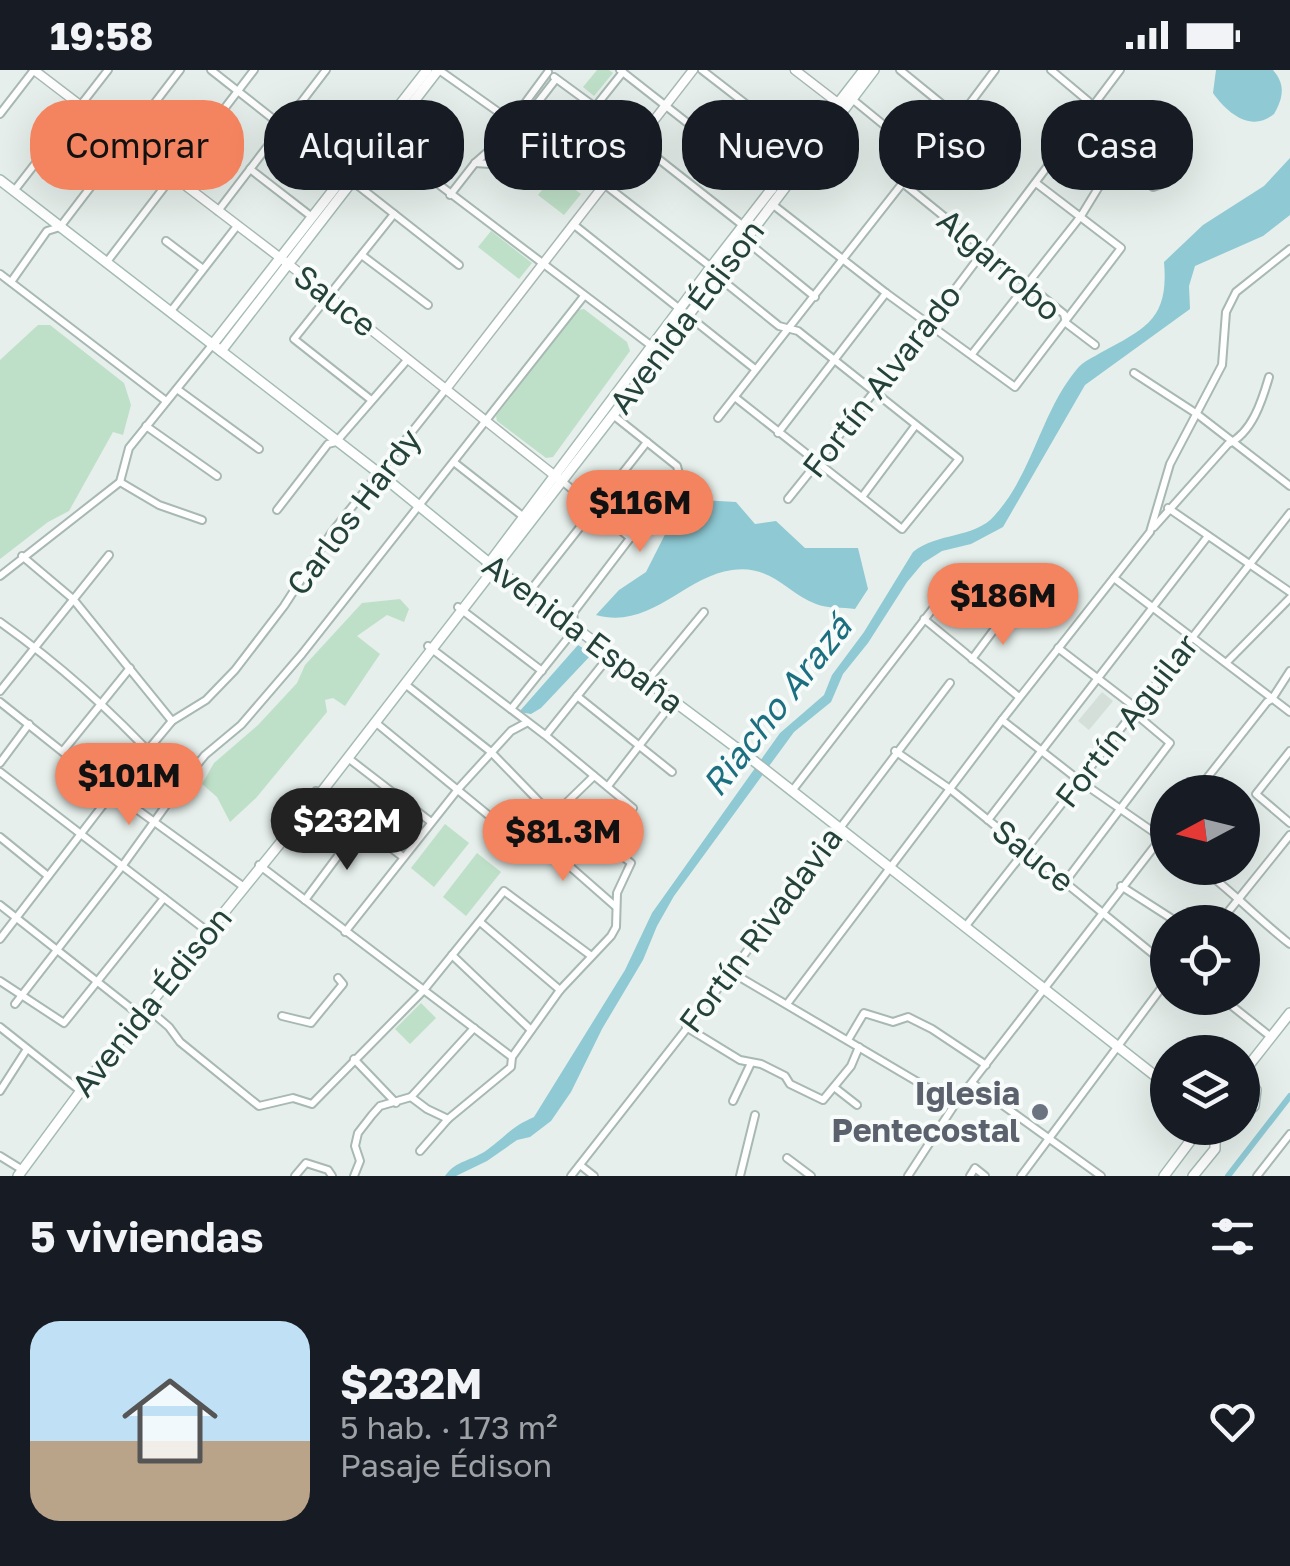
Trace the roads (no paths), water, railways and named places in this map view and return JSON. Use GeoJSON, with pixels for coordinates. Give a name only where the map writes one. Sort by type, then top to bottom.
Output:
{"type":"FeatureCollection","features":[{"type":"Feature","properties":{"kind":"main road"},"geometry":{"type":"LineString","coordinates":[[405,100],[423,74],[439,70]]}},
{"type":"Feature","properties":{"kind":"main road","name":"Avenida Édison"},"geometry":{"type":"LineString","coordinates":[[847,100],[864,70]]}},
{"type":"Feature","properties":{"kind":"main road","name":"Avenida Édison"},"geometry":{"type":"LineString","coordinates":[[848,100],[874,70]]}},
{"type":"Feature","properties":{"kind":"main road","name":"Avenida España"},"geometry":{"type":"LineString","coordinates":[[0,180],[575,629],[754,761],[837,830],[1150,1072]]}},
{"type":"Feature","properties":{"kind":"main road"},"geometry":{"type":"LineString","coordinates":[[284,261],[312,217],[338,190]]}},
{"type":"Feature","properties":{"kind":"main road"},"geometry":{"type":"LineString","coordinates":[[217,348],[340,190]]}},
{"type":"Feature","properties":{"kind":"main road","name":"Avenida Édison"},"geometry":{"type":"LineString","coordinates":[[746,232],[772,204],[775,192]]}},
{"type":"Feature","properties":{"kind":"main road","name":"Avenida Édison"},"geometry":{"type":"LineString","coordinates":[[318,793],[775,192]]}},
{"type":"Feature","properties":{"kind":"main road","name":"Avenida Édison"},"geometry":{"type":"LineString","coordinates":[[558,478],[614,415],[656,350]]}},
{"type":"Feature","properties":{"kind":"main road","name":"Avenida Édison"},"geometry":{"type":"LineString","coordinates":[[18,1173],[78,1089],[318,793],[429,647]]}},
{"type":"Feature","properties":{"kind":"main road","name":"Avenida Édison"},"geometry":{"type":"LineString","coordinates":[[18,1173],[142,1010]]}},
{"type":"Feature","properties":{"kind":"main road"},"geometry":{"type":"LineString","coordinates":[[1260,1052],[1290,1013]]}},
{"type":"Feature","properties":{"kind":"main road"},"geometry":{"type":"LineString","coordinates":[[1164,1176],[1189,1145]]}},
{"type":"Feature","properties":{"kind":"main road"},"geometry":{"type":"LineString","coordinates":[[1193,1176],[1215,1145]]}},
{"type":"Feature","properties":{"kind":"main road"},"geometry":{"type":"LineString","coordinates":[[1172,1166],[1182,1176]]}},
{"type":"Feature","properties":{"kind":"street","name":"Sauce"},"geometry":{"type":"LineString","coordinates":[[34,70],[73,100]]}},
{"type":"Feature","properties":{"kind":"street"},"geometry":{"type":"LineString","coordinates":[[0,114],[34,70]]}},
{"type":"Feature","properties":{"kind":"street"},"geometry":{"type":"LineString","coordinates":[[84,100],[108,70]]}},
{"type":"Feature","properties":{"kind":"street"},"geometry":{"type":"LineString","coordinates":[[158,100],[180,70]]}},
{"type":"Feature","properties":{"kind":"street"},"geometry":{"type":"LineString","coordinates":[[211,70],[264,111]]}},
{"type":"Feature","properties":{"kind":"street"},"geometry":{"type":"LineString","coordinates":[[231,100],[254,70]]}},
{"type":"Feature","properties":{"kind":"street"},"geometry":{"type":"LineString","coordinates":[[303,100],[326,70]]}},
{"type":"Feature","properties":{"kind":"street"},"geometry":{"type":"LineString","coordinates":[[439,70],[484,102]]}},
{"type":"Feature","properties":{"kind":"street","name":"Carlos Hardy"},"geometry":{"type":"LineString","coordinates":[[662,111],[693,70]]}},
{"type":"Feature","properties":{"kind":"street"},"geometry":{"type":"LineString","coordinates":[[702,70],[741,100]]}},
{"type":"Feature","properties":{"kind":"street"},"geometry":{"type":"LineString","coordinates":[[795,70],[839,100]]}},
{"type":"Feature","properties":{"kind":"street"},"geometry":{"type":"LineString","coordinates":[[900,70],[960,118],[990,72]]}},
{"type":"Feature","properties":{"kind":"street"},"geometry":{"type":"LineString","coordinates":[[1052,70],[1087,100]]}},
{"type":"Feature","properties":{"kind":"street","name":"Fortín Alvarado"},"geometry":{"type":"LineString","coordinates":[[1097,100],[1120,70]]}},
{"type":"Feature","properties":{"kind":"street"},"geometry":{"type":"LineString","coordinates":[[529,100],[546,71],[595,107],[622,71],[775,192]]}},
{"type":"Feature","properties":{"kind":"street"},"geometry":{"type":"LineString","coordinates":[[537,100],[556,79]]}},
{"type":"Feature","properties":{"kind":"street"},"geometry":{"type":"LineString","coordinates":[[218,211],[264,151]]}},
{"type":"Feature","properties":{"kind":"street"},"geometry":{"type":"LineString","coordinates":[[450,195],[484,155]]}},
{"type":"Feature","properties":{"kind":"street"},"geometry":{"type":"LineString","coordinates":[[1147,158],[1166,167],[1170,172],[1167,182],[1153,187],[1147,182],[1147,158]]}},
{"type":"Feature","properties":{"kind":"street"},"geometry":{"type":"LineString","coordinates":[[662,163],[746,232],[815,297]]}},
{"type":"Feature","properties":{"kind":"street"},"geometry":{"type":"LineString","coordinates":[[250,169],[312,217]]}},
{"type":"Feature","properties":{"kind":"street"},"geometry":{"type":"LineString","coordinates":[[14,191],[30,170]]}},
{"type":"Feature","properties":{"kind":"street","name":"Fortín Alvarado"},"geometry":{"type":"LineString","coordinates":[[788,499],[928,325],[1041,175]]}},
{"type":"Feature","properties":{"kind":"street"},"geometry":{"type":"LineString","coordinates":[[772,204],[1015,387],[1120,248],[1036,182]]}},
{"type":"Feature","properties":{"kind":"street"},"geometry":{"type":"LineString","coordinates":[[11,282],[46,231],[60,227],[89,190]]}},
{"type":"Feature","properties":{"kind":"street"},"geometry":{"type":"LineString","coordinates":[[106,262],[164,190]]}},
{"type":"Feature","properties":{"kind":"street","name":"Sauce"},"geometry":{"type":"LineString","coordinates":[[191,190],[408,358],[630,538]]}},
{"type":"Feature","properties":{"kind":"street"},"geometry":{"type":"LineString","coordinates":[[364,190],[459,265]]}},
{"type":"Feature","properties":{"kind":"street"},"geometry":{"type":"LineString","coordinates":[[444,190],[656,350]]}},
{"type":"Feature","properties":{"kind":"street","name":"Carlos Hardy"},"geometry":{"type":"LineString","coordinates":[[0,939],[172,721],[206,700],[235,670],[284,606],[332,532],[599,190]]}},
{"type":"Feature","properties":{"kind":"street"},"geometry":{"type":"LineString","coordinates":[[612,190],[778,326],[790,329],[835,359],[959,459],[902,529],[736,398]]}},
{"type":"Feature","properties":{"kind":"street"},"geometry":{"type":"LineString","coordinates":[[718,418],[899,190]]}},
{"type":"Feature","properties":{"kind":"street","name":"Algarrobo"},"geometry":{"type":"LineString","coordinates":[[911,190],[1064,314],[1066,324],[1095,345]]}},
{"type":"Feature","properties":{"kind":"street"},"geometry":{"type":"LineString","coordinates":[[972,354],[1097,190]]}},
{"type":"Feature","properties":{"kind":"street"},"geometry":{"type":"LineString","coordinates":[[370,399],[294,339],[394,214]]}},
{"type":"Feature","properties":{"kind":"street"},"geometry":{"type":"LineString","coordinates":[[573,224],[755,370]]}},
{"type":"Feature","properties":{"kind":"street"},"geometry":{"type":"LineString","coordinates":[[170,312],[237,226]]}},
{"type":"Feature","properties":{"kind":"street"},"geometry":{"type":"LineString","coordinates":[[166,241],[203,269]]}},
{"type":"Feature","properties":{"kind":"street"},"geometry":{"type":"LineString","coordinates":[[1150,532],[1170,464],[1222,366],[1230,300],[1290,250]]}},
{"type":"Feature","properties":{"kind":"street"},"geometry":{"type":"LineString","coordinates":[[363,256],[428,305]]}},
{"type":"Feature","properties":{"kind":"street"},"geometry":{"type":"LineString","coordinates":[[0,274],[166,401]]}},
{"type":"Feature","properties":{"kind":"street"},"geometry":{"type":"LineString","coordinates":[[778,432],[886,293]]}},
{"type":"Feature","properties":{"kind":"street"},"geometry":{"type":"LineString","coordinates":[[15,1004],[180,786],[205,755],[241,725],[302,654],[584,296]]}},
{"type":"Feature","properties":{"kind":"street"},"geometry":{"type":"LineString","coordinates":[[0,576],[120,482],[129,448],[177,388],[217,348]]}},
{"type":"Feature","properties":{"kind":"street"},"geometry":{"type":"LineString","coordinates":[[277,510],[328,444],[336,442],[408,358]]}},
{"type":"Feature","properties":{"kind":"street"},"geometry":{"type":"LineString","coordinates":[[1134,373],[1197,414],[1290,486]]}},
{"type":"Feature","properties":{"kind":"street"},"geometry":{"type":"LineString","coordinates":[[787,1004],[1169,508],[1239,439],[1261,404],[1269,376]]}},
{"type":"Feature","properties":{"kind":"street"},"geometry":{"type":"LineString","coordinates":[[177,388],[259,449]]}},
{"type":"Feature","properties":{"kind":"street"},"geometry":{"type":"LineString","coordinates":[[510,709],[575,629],[573,613],[679,474],[677,466],[614,415]]}},
{"type":"Feature","properties":{"kind":"street"},"geometry":{"type":"LineString","coordinates":[[146,426],[216,476]]}},
{"type":"Feature","properties":{"kind":"street"},"geometry":{"type":"LineString","coordinates":[[862,497],[915,426]]}},
{"type":"Feature","properties":{"kind":"street"},"geometry":{"type":"LineString","coordinates":[[529,592],[647,442]]}},
{"type":"Feature","properties":{"kind":"street"},"geometry":{"type":"LineString","coordinates":[[455,463],[526,518]]}},
{"type":"Feature","properties":{"kind":"street"},"geometry":{"type":"LineString","coordinates":[[120,482],[159,505],[202,520]]}},
{"type":"Feature","properties":{"kind":"street"},"geometry":{"type":"LineString","coordinates":[[1159,502],[1290,595],[1227,662]]}},
{"type":"Feature","properties":{"kind":"street","name":"Fortín Aguilar"},"geometry":{"type":"LineString","coordinates":[[964,928],[1290,513]]}},
{"type":"Feature","properties":{"kind":"street"},"geometry":{"type":"LineString","coordinates":[[988,820],[1208,536]]}},
{"type":"Feature","properties":{"kind":"street"},"geometry":{"type":"LineString","coordinates":[[0,691],[109,555]]}},
{"type":"Feature","properties":{"kind":"street"},"geometry":{"type":"LineString","coordinates":[[22,556],[73,600],[172,721]]}},
{"type":"Feature","properties":{"kind":"street"},"geometry":{"type":"LineString","coordinates":[[1114,578],[1290,712]]}},
{"type":"Feature","properties":{"kind":"street"},"geometry":{"type":"LineString","coordinates":[[792,791],[954,580]]}},
{"type":"Feature","properties":{"kind":"street"},"geometry":{"type":"LineString","coordinates":[[460,608],[542,671]]}},
{"type":"Feature","properties":{"kind":"street"},"geometry":{"type":"LineString","coordinates":[[646,682],[704,612]]}},
{"type":"Feature","properties":{"kind":"street"},"geometry":{"type":"LineString","coordinates":[[972,659],[1005,615]]}},
{"type":"Feature","properties":{"kind":"street"},"geometry":{"type":"LineString","coordinates":[[924,620],[1019,698]]}},
{"type":"Feature","properties":{"kind":"street"},"geometry":{"type":"LineString","coordinates":[[0,622],[35,647],[148,749],[180,786]]}},
{"type":"Feature","properties":{"kind":"street"},"geometry":{"type":"LineString","coordinates":[[429,647],[633,808]]}},
{"type":"Feature","properties":{"kind":"street"},"geometry":{"type":"LineString","coordinates":[[1058,648],[1131,704],[1132,710],[1170,743],[1066,882]]}},
{"type":"Feature","properties":{"kind":"street"},"geometry":{"type":"LineString","coordinates":[[545,735],[611,654]]}},
{"type":"Feature","properties":{"kind":"street"},"geometry":{"type":"LineString","coordinates":[[63,751],[130,668]]}},
{"type":"Feature","properties":{"kind":"street"},"geometry":{"type":"LineString","coordinates":[[1209,775],[1290,671]]}},
{"type":"Feature","properties":{"kind":"street","name":"Fortín Rivadavia"},"geometry":{"type":"LineString","coordinates":[[572,1176],[950,683]]}},
{"type":"Feature","properties":{"kind":"street"},"geometry":{"type":"LineString","coordinates":[[404,684],[491,752],[553,816]]}},
{"type":"Feature","properties":{"kind":"street"},"geometry":{"type":"LineString","coordinates":[[577,696],[672,772]]}},
{"type":"Feature","properties":{"kind":"street"},"geometry":{"type":"LineString","coordinates":[[0,702],[113,792],[242,886]]}},
{"type":"Feature","properties":{"kind":"street"},"geometry":{"type":"LineString","coordinates":[[608,786],[672,702]]}},
{"type":"Feature","properties":{"kind":"street"},"geometry":{"type":"LineString","coordinates":[[1002,720],[1150,830]]}},
{"type":"Feature","properties":{"kind":"street"},"geometry":{"type":"LineString","coordinates":[[374,721],[525,843],[594,776]]}},
{"type":"Feature","properties":{"kind":"street"},"geometry":{"type":"LineString","coordinates":[[345,932],[458,788],[511,731],[526,722]]}},
{"type":"Feature","properties":{"kind":"street"},"geometry":{"type":"LineString","coordinates":[[0,763],[30,724]]}},
{"type":"Feature","properties":{"kind":"street"},"geometry":{"type":"LineString","coordinates":[[1290,750],[1256,794],[1290,822]]}},
{"type":"Feature","properties":{"kind":"street","name":"Sauce"},"geometry":{"type":"LineString","coordinates":[[895,751],[950,789],[1150,951]]}},
{"type":"Feature","properties":{"kind":"street"},"geometry":{"type":"LineString","coordinates":[[348,758],[430,822]]}},
{"type":"Feature","properties":{"kind":"street"},"geometry":{"type":"LineString","coordinates":[[0,772],[206,930]]}},
{"type":"Feature","properties":{"kind":"street"},"geometry":{"type":"LineString","coordinates":[[318,793],[403,858]]}},
{"type":"Feature","properties":{"kind":"street"},"geometry":{"type":"LineString","coordinates":[[420,1151],[448,1119],[512,1067],[512,1058],[530,1030],[616,927],[617,893],[631,863],[561,808]]}},
{"type":"Feature","properties":{"kind":"street"},"geometry":{"type":"LineString","coordinates":[[304,900],[361,825]]}},
{"type":"Feature","properties":{"kind":"street"},"geometry":{"type":"LineString","coordinates":[[534,835],[615,906]]}},
{"type":"Feature","properties":{"kind":"street"},"geometry":{"type":"LineString","coordinates":[[1235,905],[1290,835]]}},
{"type":"Feature","properties":{"kind":"street"},"geometry":{"type":"LineString","coordinates":[[0,837],[48,876]]}},
{"type":"Feature","properties":{"kind":"street"},"geometry":{"type":"LineString","coordinates":[[908,1176],[955,1104],[1121,886],[1150,855]]}},
{"type":"Feature","properties":{"kind":"street"},"geometry":{"type":"LineString","coordinates":[[260,866],[512,1058]]}},
{"type":"Feature","properties":{"kind":"street"},"geometry":{"type":"LineString","coordinates":[[1222,885],[1290,944]]}},
{"type":"Feature","properties":{"kind":"street"},"geometry":{"type":"LineString","coordinates":[[1121,886],[1151,905]]}},
{"type":"Feature","properties":{"kind":"street"},"geometry":{"type":"LineString","coordinates":[[0,905],[98,982],[169,1027],[180,1042],[260,1106],[293,1098],[312,1104],[423,992],[504,891],[590,954]]}},
{"type":"Feature","properties":{"kind":"street"},"geometry":{"type":"LineString","coordinates":[[0,981],[64,1023],[164,898]]}},
{"type":"Feature","properties":{"kind":"street"},"geometry":{"type":"LineString","coordinates":[[480,922],[560,990]]}},
{"type":"Feature","properties":{"kind":"street"},"geometry":{"type":"LineString","coordinates":[[452,955],[530,1030]]}},
{"type":"Feature","properties":{"kind":"street"},"geometry":{"type":"LineString","coordinates":[[732,972],[955,1104]]}},
{"type":"Feature","properties":{"kind":"street"},"geometry":{"type":"LineString","coordinates":[[282,1016],[311,1023],[343,984],[338,978]]}},
{"type":"Feature","properties":{"kind":"street"},"geometry":{"type":"LineString","coordinates":[[1021,1176],[1150,1004]]}},
{"type":"Feature","properties":{"kind":"street"},"geometry":{"type":"LineString","coordinates":[[848,1040],[864,1013],[893,1022],[908,1017],[932,1028],[986,1065]]}},
{"type":"Feature","properties":{"kind":"street"},"geometry":{"type":"LineString","coordinates":[[1244,1015],[1272,1037]]}},
{"type":"Feature","properties":{"kind":"street"},"geometry":{"type":"LineString","coordinates":[[354,1176],[360,1160],[355,1146],[358,1133],[380,1106],[411,1098],[474,1028]]}},
{"type":"Feature","properties":{"kind":"street"},"geometry":{"type":"LineString","coordinates":[[686,1028],[740,1060],[785,1076],[790,1084],[823,1100],[850,1066],[859,1047]]}},
{"type":"Feature","properties":{"kind":"street"},"geometry":{"type":"LineString","coordinates":[[1,1031],[78,1089]]}},
{"type":"Feature","properties":{"kind":"street"},"geometry":{"type":"LineString","coordinates":[[0,1091],[27,1049]]}},
{"type":"Feature","properties":{"kind":"street"},"geometry":{"type":"LineString","coordinates":[[354,1059],[396,1102]]}},
{"type":"Feature","properties":{"kind":"street"},"geometry":{"type":"LineString","coordinates":[[733,1101],[752,1063]]}},
{"type":"Feature","properties":{"kind":"street"},"geometry":{"type":"LineString","coordinates":[[972,1083],[1101,1176]]}},
{"type":"Feature","properties":{"kind":"street"},"geometry":{"type":"LineString","coordinates":[[834,1087],[857,1106]]}},
{"type":"Feature","properties":{"kind":"street"},"geometry":{"type":"LineString","coordinates":[[411,1098],[448,1119]]}},
{"type":"Feature","properties":{"kind":"street"},"geometry":{"type":"LineString","coordinates":[[740,1176],[755,1115]]}},
{"type":"Feature","properties":{"kind":"street"},"geometry":{"type":"LineString","coordinates":[[1256,1176],[1290,1134]]}},
{"type":"Feature","properties":{"kind":"street"},"geometry":{"type":"LineString","coordinates":[[0,1156],[18,1173]]}},
{"type":"Feature","properties":{"kind":"street"},"geometry":{"type":"LineString","coordinates":[[787,1158],[811,1176]]}},
{"type":"Feature","properties":{"kind":"street"},"geometry":{"type":"LineString","coordinates":[[295,1176],[306,1162],[328,1170],[332,1176]]}},
{"type":"Feature","properties":{"kind":"street"},"geometry":{"type":"LineString","coordinates":[[580,1165],[594,1176]]}},
{"type":"Feature","properties":{"kind":"street"},"geometry":{"type":"LineString","coordinates":[[970,1176],[975,1168],[985,1176]]}},
{"type":"Feature","properties":{"kind":"water"},"geometry":{"type":"Polygon","coordinates":[[[1216,70],[1273,70],[1282,92],[1274,114],[1257,122],[1232,113],[1213,93],[1216,70]]]}},
{"type":"Feature","properties":{"kind":"water"},"geometry":{"type":"Polygon","coordinates":[[[1290,158],[1290,215],[1263,236],[1195,266],[1189,286],[1190,309],[1085,385],[1003,527],[971,544],[942,551],[923,563],[907,582],[843,674],[831,702],[794,732],[674,896],[571,1092],[551,1121],[487,1161],[456,1176],[445,1176],[534,1117],[625,970],[652,913],[780,733],[824,695],[832,675],[864,632],[913,552],[933,541],[977,528],[995,515],[1019,481],[1054,404],[1077,369],[1152,319],[1163,296],[1164,262],[1203,225],[1264,186],[1290,158]]]}},
{"type":"Feature","properties":{"kind":"water"},"geometry":{"type":"Polygon","coordinates":[[[683,499],[736,502],[755,524],[776,521],[805,548],[858,548],[868,589],[855,609],[825,607],[758,571],[732,570],[698,582],[634,615],[596,615],[619,590],[646,572],[683,499]]]}},
{"type":"Feature","properties":{"kind":"water"},"geometry":{"type":"Polygon","coordinates":[[[578,645],[592,654],[541,708],[531,714],[519,712],[578,645]]]}},
{"type":"Feature","properties":{"kind":"waterway"},"geometry":{"type":"LineString","coordinates":[[1228,1176],[1290,1096]]}},
{"type":"Feature","properties":{"kind":"place","name":"Iglesia Pentecostal"},"geometry":{"type":"Point","coordinates":[1040,1112]}},
{"type":"Feature","properties":{"kind":"water label","name":"Riacho Arazá"},"geometry":{"type":"Point","coordinates":[777,706]}}]}
